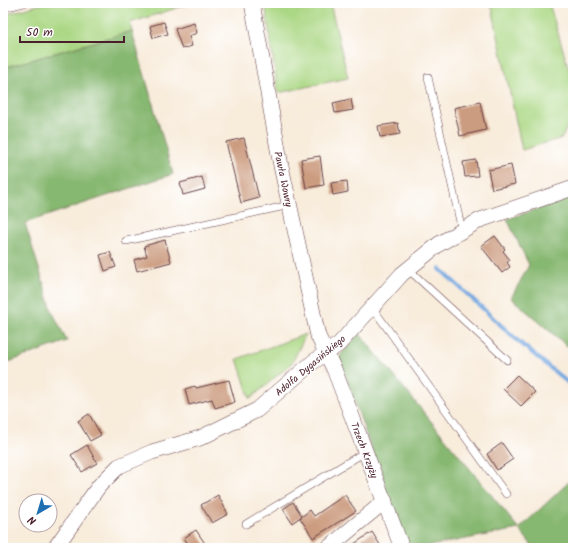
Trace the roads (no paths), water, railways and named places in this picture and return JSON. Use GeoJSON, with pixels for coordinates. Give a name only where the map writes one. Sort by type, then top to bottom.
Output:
{"type":"FeatureCollection","features":[{"type":"Feature","properties":{"kind":"street","name":"Pawła Wowry"},"geometry":{"type":"LineString","coordinates":[[252,3],[266,85],[290,206],[318,336],[326,353]]}},
{"type":"Feature","properties":{"kind":"street","name":"Adolfa Dygasińskiego"},"geometry":{"type":"LineString","coordinates":[[55,548],[99,486],[119,466],[152,452],[200,438],[257,410],[313,362],[339,344],[402,274],[439,244],[480,220],[573,188]]}},
{"type":"Feature","properties":{"kind":"street","name":"Trzech Krzyży"},"geometry":{"type":"LineString","coordinates":[[326,353],[334,369],[402,548]]}},
{"type":"Feature","properties":{"kind":"street"},"geometry":{"type":"LineString","coordinates":[[328,548],[385,501]]}},
{"type":"Feature","properties":{"kind":"lane"},"geometry":{"type":"LineString","coordinates":[[3,8],[24,3]]}},
{"type":"Feature","properties":{"kind":"lane"},"geometry":{"type":"LineString","coordinates":[[428,77],[462,230]]}},
{"type":"Feature","properties":{"kind":"lane"},"geometry":{"type":"LineString","coordinates":[[126,241],[290,206]]}},
{"type":"Feature","properties":{"kind":"lane"},"geometry":{"type":"LineString","coordinates":[[408,269],[507,360]]}},
{"type":"Feature","properties":{"kind":"lane"},"geometry":{"type":"LineString","coordinates":[[372,307],[506,494]]}},
{"type":"Feature","properties":{"kind":"lane"},"geometry":{"type":"LineString","coordinates":[[246,524],[365,452]]}},
{"type":"Feature","properties":{"kind":"waterway"},"geometry":{"type":"LineString","coordinates":[[440,269],[518,341],[573,387]]}}]}
